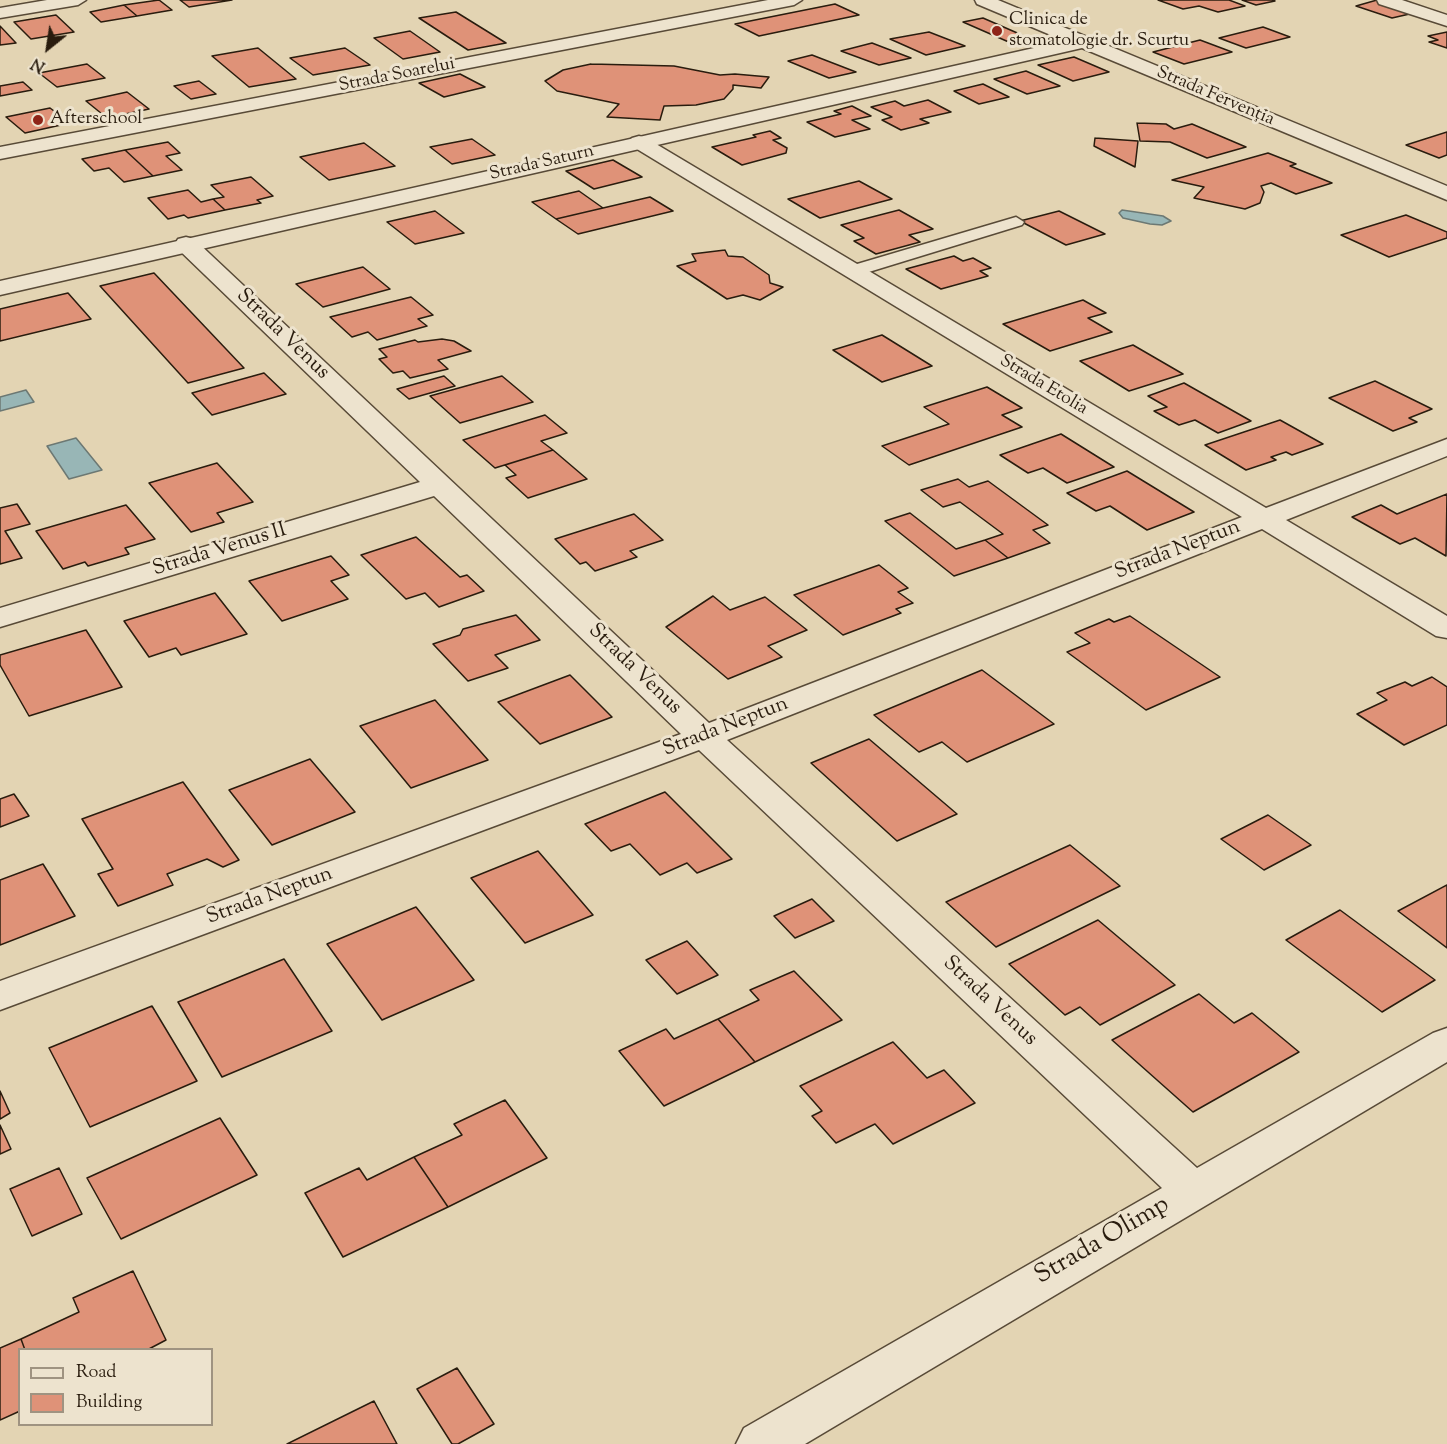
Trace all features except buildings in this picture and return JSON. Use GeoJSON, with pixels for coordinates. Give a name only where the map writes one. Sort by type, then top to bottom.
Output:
{"type":"FeatureCollection","features":[{"type":"Feature","properties":{"kind":"street"},"geometry":{"type":"LineString","coordinates":[[0,13],[78,0]]}},
{"type":"Feature","properties":{"kind":"street","name":"Strada Soarelui"},"geometry":{"type":"LineString","coordinates":[[0,153],[794,0]]}},
{"type":"Feature","properties":{"kind":"street","name":"Strada Fervenția"},"geometry":{"type":"LineString","coordinates":[[983,0],[1447,194]]}},
{"type":"Feature","properties":{"kind":"street"},"geometry":{"type":"LineString","coordinates":[[1385,0],[1443,17]]}},
{"type":"Feature","properties":{"kind":"street","name":"Strada Saturn"},"geometry":{"type":"LineString","coordinates":[[0,288],[1084,42]]}},
{"type":"Feature","properties":{"kind":"street","name":"Strada Etolia"},"geometry":{"type":"LineString","coordinates":[[639,142],[1447,629]]}},
{"type":"Feature","properties":{"kind":"street","name":"Strada Venus"},"geometry":{"type":"LineString","coordinates":[[186,244],[704,737],[1192,1190]]}},
{"type":"Feature","properties":{"kind":"street","name":"Strada Neptun"},"geometry":{"type":"LineString","coordinates":[[0,996],[704,737],[1447,447]]}},
{"type":"Feature","properties":{"kind":"street","name":"Strada Venus II"},"geometry":{"type":"LineString","coordinates":[[0,618],[440,485]]}},
{"type":"Feature","properties":{"kind":"street","name":"Strada Olimp"},"geometry":{"type":"LineString","coordinates":[[761,1444],[1447,1043]]}},
{"type":"Feature","properties":{"kind":"lane"},"geometry":{"type":"LineString","coordinates":[[853,272],[1016,222]]}},
{"type":"Feature","properties":{"kind":"water"},"geometry":{"type":"Polygon","coordinates":[[[1122,210],[1163,216],[1171,221],[1162,225],[1123,218],[1119,213],[1122,210]]]}},
{"type":"Feature","properties":{"kind":"water"},"geometry":{"type":"Polygon","coordinates":[[[26,390],[34,402],[0,411],[0,397],[26,390]]]}},
{"type":"Feature","properties":{"kind":"water"},"geometry":{"type":"Polygon","coordinates":[[[76,438],[102,470],[69,479],[47,446],[76,438]]]}},
{"type":"Feature","properties":{"kind":"place","name":"Clinica de stomatologie dr. Scurtu"},"geometry":{"type":"Point","coordinates":[997,31]}},
{"type":"Feature","properties":{"kind":"place","name":"Afterschool"},"geometry":{"type":"Point","coordinates":[38,120]}}]}
